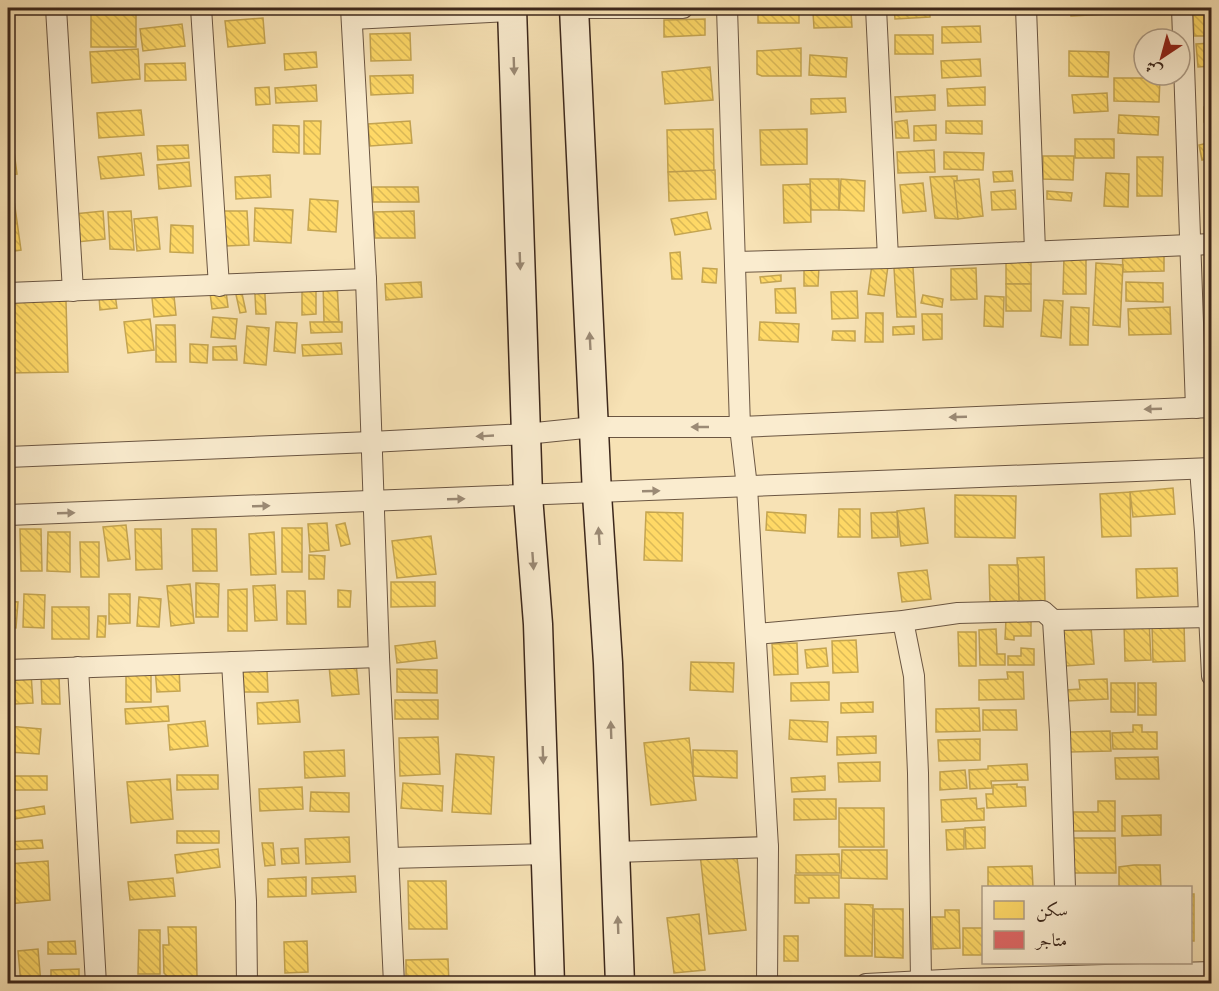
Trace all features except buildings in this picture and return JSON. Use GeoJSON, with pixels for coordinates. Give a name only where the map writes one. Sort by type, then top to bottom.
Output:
{"type":"FeatureCollection","features":[{"type":"Feature","properties":{"kind":"street"},"geometry":{"type":"LineString","coordinates":[[56,8],[73,291]]}},
{"type":"Feature","properties":{"kind":"street"},"geometry":{"type":"LineString","coordinates":[[201,8],[219,286]]}},
{"type":"Feature","properties":{"kind":"street"},"geometry":{"type":"LineString","coordinates":[[620,984],[608,663],[597,494],[574,8],[683,8]]}},
{"type":"Feature","properties":{"kind":"street"},"geometry":{"type":"LineString","coordinates":[[727,8],[740,427],[747,487],[768,847],[766,984]]}},
{"type":"Feature","properties":{"kind":"street"},"geometry":{"type":"LineString","coordinates":[[876,8],[888,258]]}},
{"type":"Feature","properties":{"kind":"street"},"geometry":{"type":"LineString","coordinates":[[1026,8],[1035,251]]}},
{"type":"Feature","properties":{"kind":"street"},"geometry":{"type":"LineString","coordinates":[[8,458],[371,442],[594,428],[740,427],[1204,407],[1191,244],[1182,8]]}},
{"type":"Feature","properties":{"kind":"street"},"geometry":{"type":"LineString","coordinates":[[394,984],[379,657],[366,279],[351,13],[512,9],[528,496],[538,624],[550,984]]}},
{"type":"Feature","properties":{"kind":"street"},"geometry":{"type":"LineString","coordinates":[[736,262],[1212,244]]}},
{"type":"Feature","properties":{"kind":"street"},"geometry":{"type":"LineString","coordinates":[[8,293],[366,279]]}},
{"type":"Feature","properties":{"kind":"street"},"geometry":{"type":"LineString","coordinates":[[8,515],[1206,469],[1205,532],[1212,676]]}},
{"type":"Feature","properties":{"kind":"street"},"geometry":{"type":"LineString","coordinates":[[756,634],[903,621],[958,613],[1043,611],[1053,620],[1210,617]]}},
{"type":"Feature","properties":{"kind":"street"},"geometry":{"type":"LineString","coordinates":[[1053,620],[1060,732],[1065,886]]}},
{"type":"Feature","properties":{"kind":"street"},"geometry":{"type":"LineString","coordinates":[[903,621],[914,687],[918,773],[921,981]]}},
{"type":"Feature","properties":{"kind":"street"},"geometry":{"type":"LineString","coordinates":[[8,670],[379,657]]}},
{"type":"Feature","properties":{"kind":"street"},"geometry":{"type":"LineString","coordinates":[[232,662],[246,901],[247,984]]}},
{"type":"Feature","properties":{"kind":"street"},"geometry":{"type":"LineString","coordinates":[[78,667],[96,984]]}},
{"type":"Feature","properties":{"kind":"street"},"geometry":{"type":"LineString","coordinates":[[615,852],[768,847]]}},
{"type":"Feature","properties":{"kind":"street"},"geometry":{"type":"LineString","coordinates":[[389,858],[546,854]]}},
{"type":"Feature","properties":{"kind":"street"},"geometry":{"type":"LineString","coordinates":[[866,984],[963,981],[1065,969],[1212,972]]}}]}
